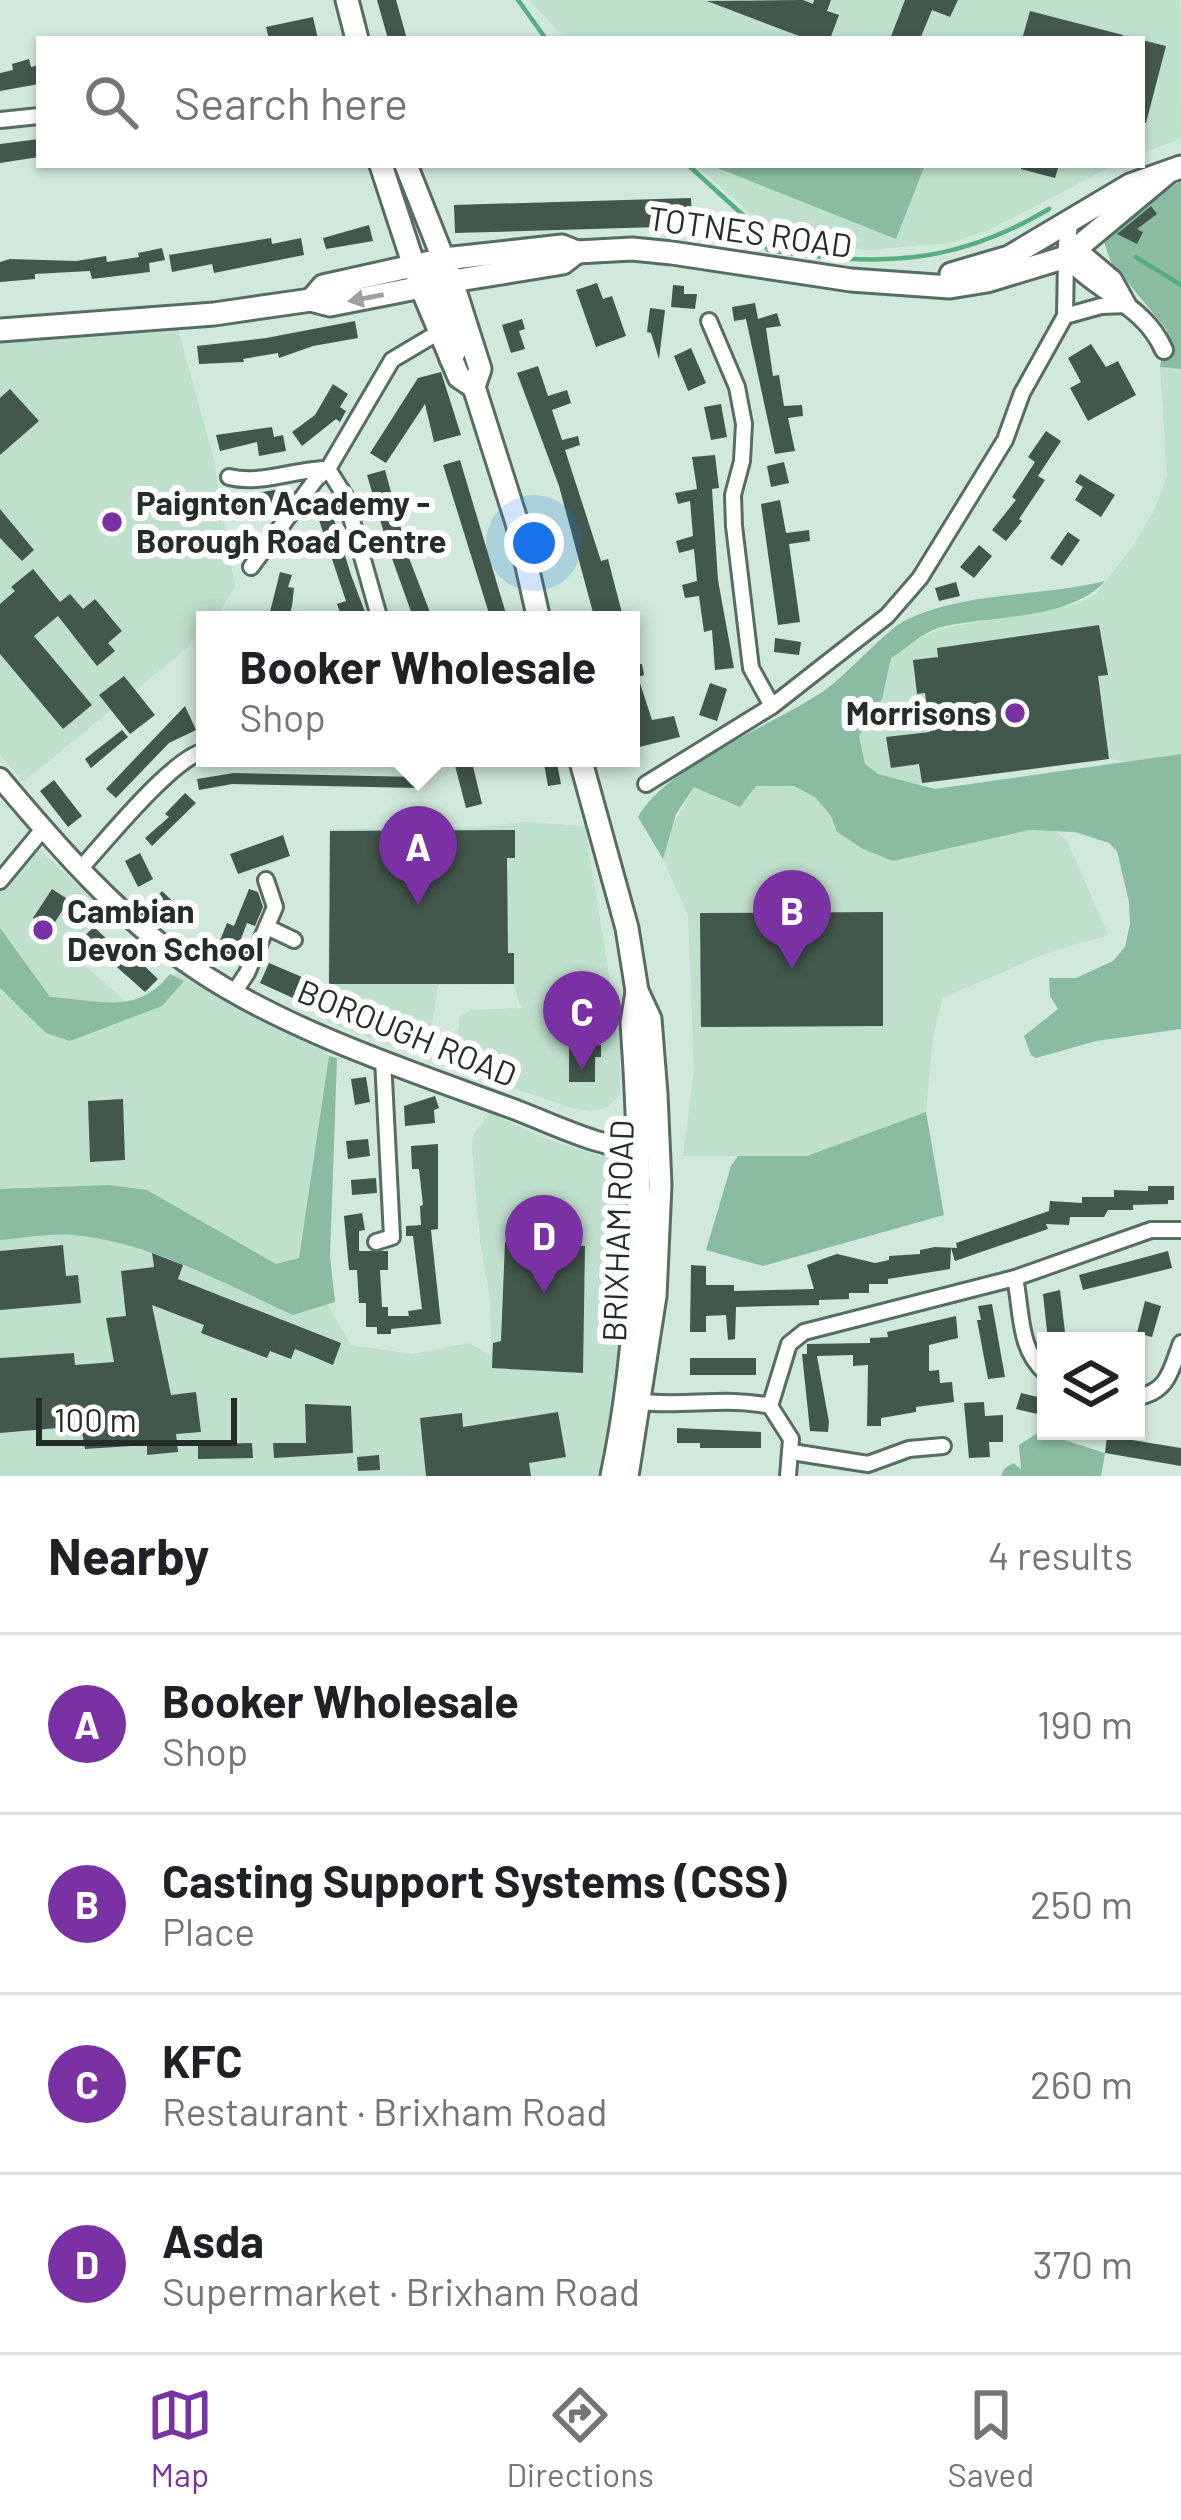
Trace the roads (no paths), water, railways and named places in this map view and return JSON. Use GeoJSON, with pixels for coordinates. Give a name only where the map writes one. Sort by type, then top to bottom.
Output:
{"type":"FeatureCollection","features":[{"type":"Feature","properties":{"kind":"main road"},"geometry":{"type":"LineString","coordinates":[[346,0],[356,36]]}},
{"type":"Feature","properties":{"kind":"main road"},"geometry":{"type":"LineString","coordinates":[[382,168],[429,261]]}},
{"type":"Feature","properties":{"kind":"main road"},"geometry":{"type":"LineString","coordinates":[[396,168],[458,345],[451,359]]}},
{"type":"Feature","properties":{"kind":"main road"},"geometry":{"type":"LineString","coordinates":[[407,168],[437,284],[479,369],[474,387],[518,526],[537,611]]}},
{"type":"Feature","properties":{"kind":"main road","name":"TOTNES ROAD"},"geometry":{"type":"LineString","coordinates":[[311,301],[323,286],[429,261],[562,246],[577,252],[632,249],[850,280],[950,287],[987,281],[1070,241],[1130,185],[1174,170]]}},
{"type":"Feature","properties":{"kind":"main road","name":"TOTNES ROAD"},"geometry":{"type":"LineString","coordinates":[[915,283],[1009,257],[1040,240],[1070,241]]}},
{"type":"Feature","properties":{"kind":"main road","name":"TOTNES ROAD"},"geometry":{"type":"LineString","coordinates":[[0,331],[174,318],[311,301],[330,305],[563,263],[577,252]]}},
{"type":"Feature","properties":{"kind":"main road"},"geometry":{"type":"LineString","coordinates":[[437,284],[439,332],[459,377],[474,387]]}},
{"type":"Feature","properties":{"kind":"main road","name":"BRIXHAM ROAD"},"geometry":{"type":"LineString","coordinates":[[582,767],[622,910],[637,992],[650,1019],[648,1149],[655,1296],[611,1476]]}},
{"type":"Feature","properties":{"kind":"main road","name":"BOROUGH ROAD"},"geometry":{"type":"LineString","coordinates":[[0,778],[80,869],[196,970],[383,1059],[648,1149]]}},
{"type":"Feature","properties":{"kind":"main road","name":"BRIXHAM ROAD"},"geometry":{"type":"LineString","coordinates":[[627,1476],[632,1401]]}},
{"type":"Feature","properties":{"kind":"street"},"geometry":{"type":"LineString","coordinates":[[0,121],[36,116]]}},
{"type":"Feature","properties":{"kind":"street"},"geometry":{"type":"LineString","coordinates":[[1070,241],[1113,279],[1128,305],[1154,326],[1164,350]]}},
{"type":"Feature","properties":{"kind":"street"},"geometry":{"type":"LineString","coordinates":[[646,784],[772,706],[886,616],[920,578],[1005,440],[1022,393],[1065,316],[1070,241]]}},
{"type":"Feature","properties":{"kind":"street"},"geometry":{"type":"LineString","coordinates":[[1065,316],[1101,306],[1128,305]]}},
{"type":"Feature","properties":{"kind":"street"},"geometry":{"type":"LineString","coordinates":[[709,321],[737,387],[744,424],[742,461],[733,495],[734,526],[751,668],[772,706]]}},
{"type":"Feature","properties":{"kind":"street"},"geometry":{"type":"LineString","coordinates":[[251,567],[316,478],[328,469],[393,354],[439,332]]}},
{"type":"Feature","properties":{"kind":"street"},"geometry":{"type":"LineString","coordinates":[[229,477],[245,481],[328,469]]}},
{"type":"Feature","properties":{"kind":"street"},"geometry":{"type":"LineString","coordinates":[[328,469],[345,496],[377,611]]}},
{"type":"Feature","properties":{"kind":"street"},"geometry":{"type":"LineString","coordinates":[[80,869],[175,767],[196,753]]}},
{"type":"Feature","properties":{"kind":"street"},"geometry":{"type":"LineString","coordinates":[[0,881],[44,829]]}},
{"type":"Feature","properties":{"kind":"street"},"geometry":{"type":"LineString","coordinates":[[235,992],[275,907],[266,880]]}},
{"type":"Feature","properties":{"kind":"street"},"geometry":{"type":"LineString","coordinates":[[267,927],[294,940]]}},
{"type":"Feature","properties":{"kind":"street"},"geometry":{"type":"LineString","coordinates":[[376,1242],[392,1237],[383,1059]]}},
{"type":"Feature","properties":{"kind":"street"},"geometry":{"type":"LineString","coordinates":[[770,1406],[789,1344],[805,1332],[1016,1278],[1138,1234],[1171,1227],[1181,1230]]}},
{"type":"Feature","properties":{"kind":"street"},"geometry":{"type":"LineString","coordinates":[[1016,1278],[1025,1344],[1037,1365]]}},
{"type":"Feature","properties":{"kind":"street"},"geometry":{"type":"LineString","coordinates":[[1145,1396],[1167,1382],[1181,1343]]}},
{"type":"Feature","properties":{"kind":"street"},"geometry":{"type":"LineString","coordinates":[[632,1401],[770,1406],[787,1428],[792,1452],[788,1476]]}},
{"type":"Feature","properties":{"kind":"street"},"geometry":{"type":"LineString","coordinates":[[792,1452],[868,1464],[909,1449],[944,1446]]}},
{"type":"Feature","properties":{"kind":"waterway"},"geometry":{"type":"LineString","coordinates":[[518,0],[544,36]]}},
{"type":"Feature","properties":{"kind":"waterway"},"geometry":{"type":"LineString","coordinates":[[691,168],[754,225],[768,250],[807,255],[879,259],[946,252],[1013,228],[1049,209]]}},
{"type":"Feature","properties":{"kind":"waterway"},"geometry":{"type":"LineString","coordinates":[[1136,257],[1181,285]]}},
{"type":"Feature","properties":{"kind":"place","name":"Paignton Academy - Borough Road Centre"},"geometry":{"type":"Point","coordinates":[112,522]}},
{"type":"Feature","properties":{"kind":"place","name":"Morrisons"},"geometry":{"type":"Point","coordinates":[1015,713]}},
{"type":"Feature","properties":{"kind":"place","name":"Booker Wholesale"},"geometry":{"type":"Point","coordinates":[418,905]}},
{"type":"Feature","properties":{"kind":"place","name":"Cambian Devon School"},"geometry":{"type":"Point","coordinates":[43,930]}},
{"type":"Feature","properties":{"kind":"place","name":"Casting Support Systems (CSS)"},"geometry":{"type":"Point","coordinates":[792,969]}},
{"type":"Feature","properties":{"kind":"place","name":"KFC"},"geometry":{"type":"Point","coordinates":[582,1070]}},
{"type":"Feature","properties":{"kind":"place","name":"Asda"},"geometry":{"type":"Point","coordinates":[544,1294]}}]}
